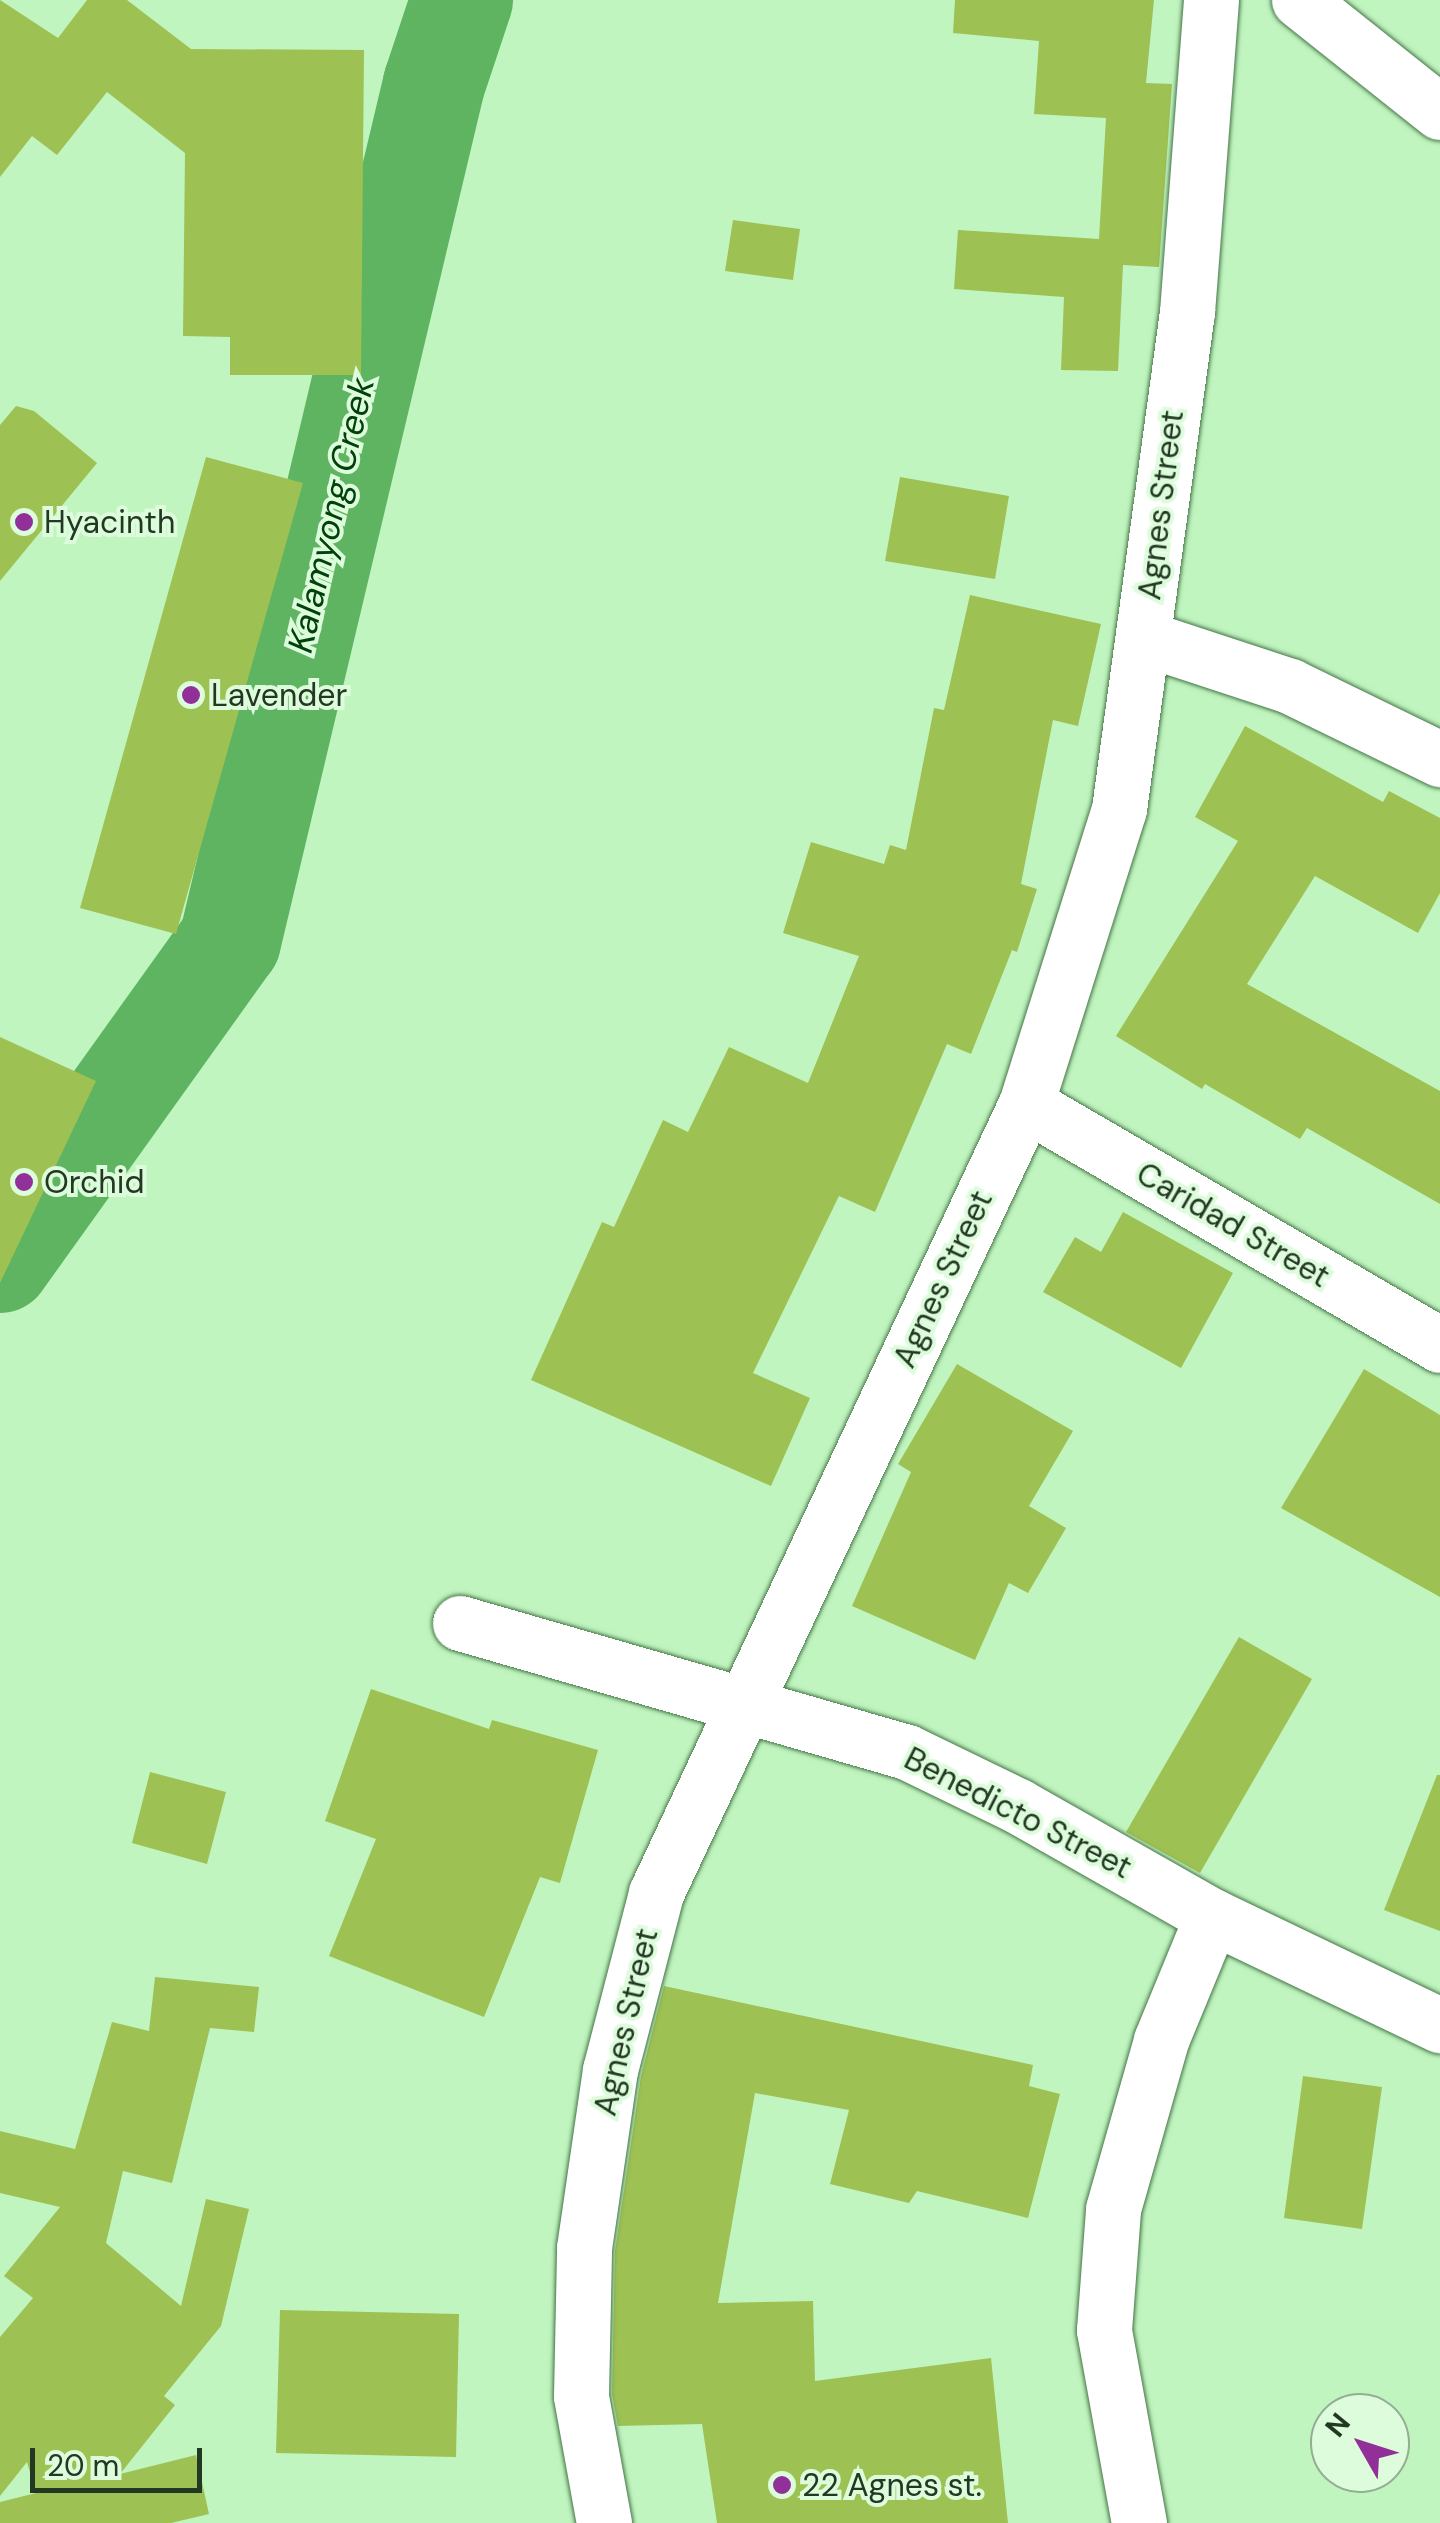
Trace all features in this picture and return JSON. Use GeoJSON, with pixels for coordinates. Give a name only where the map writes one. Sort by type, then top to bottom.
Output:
{"type":"FeatureCollection","features":[{"type":"Feature","properties":{"kind":"street","name":"Agnes Street"},"geometry":{"type":"LineString","coordinates":[[604,2523],[582,2396],[582,2359],[584,2248],[610,2070],[656,1893],[1026,1104],[1119,809],[1187,312],[1211,0]]}},
{"type":"Feature","properties":{"kind":"street"},"geometry":{"type":"LineString","coordinates":[[1299,0],[1440,112]]}},
{"type":"Feature","properties":{"kind":"street"},"geometry":{"type":"LineString","coordinates":[[1144,638],[1290,686],[1440,759]]}},
{"type":"Feature","properties":{"kind":"street","name":"Caridad Street"},"geometry":{"type":"LineString","coordinates":[[1026,1104],[1440,1345]]}},
{"type":"Feature","properties":{"kind":"street","name":"Benedicto Street"},"geometry":{"type":"LineString","coordinates":[[460,1623],[740,1708],[907,1752],[1018,1806],[1212,1916],[1440,2025]]}},
{"type":"Feature","properties":{"kind":"street"},"geometry":{"type":"LineString","coordinates":[[1139,2523],[1104,2330],[1113,2210],[1161,2040],[1212,1916]]}},
{"type":"Feature","properties":{"kind":"building"},"geometry":{"type":"Polygon","coordinates":[[[0,0],[58,38],[87,0],[127,0],[191,49],[364,50],[361,375],[230,375],[230,337],[183,336],[185,153],[107,92],[57,155],[32,136],[0,177],[0,0]]]}},
{"type":"Feature","properties":{"kind":"building"},"geometry":{"type":"Polygon","coordinates":[[[955,0],[1154,0],[1146,83],[1172,84],[1159,267],[1123,265],[1118,371],[1061,370],[1064,297],[954,289],[958,230],[1099,239],[1106,118],[1034,114],[1039,41],[953,33],[955,0]]]}},
{"type":"Feature","properties":{"kind":"building"},"geometry":{"type":"Polygon","coordinates":[[[733,220],[800,229],[793,280],[725,271],[733,220]]]}},
{"type":"Feature","properties":{"kind":"building","name":"Hyacinth"},"geometry":{"type":"Polygon","coordinates":[[[16,406],[34,411],[97,463],[0,581],[0,425],[16,406]]]}},
{"type":"Feature","properties":{"kind":"building","name":"Lavender"},"geometry":{"type":"Polygon","coordinates":[[[206,457],[303,483],[176,934],[80,908],[206,457]]]}},
{"type":"Feature","properties":{"kind":"building"},"geometry":{"type":"Polygon","coordinates":[[[900,477],[1009,496],[995,579],[885,561],[900,477]]]}},
{"type":"Feature","properties":{"kind":"building"},"geometry":{"type":"Polygon","coordinates":[[[970,595],[1101,624],[1078,726],[1053,720],[1021,884],[1037,889],[1017,952],[1012,950],[971,1054],[947,1044],[875,1212],[839,1196],[753,1373],[810,1398],[771,1486],[531,1380],[602,1222],[614,1227],[663,1120],[688,1132],[729,1047],[808,1083],[859,956],[783,933],[811,842],[884,864],[890,845],[906,850],[934,708],[944,710],[970,595]]]}},
{"type":"Feature","properties":{"kind":"building"},"geometry":{"type":"Polygon","coordinates":[[[1245,726],[1383,802],[1389,791],[1440,818],[1440,893],[1418,933],[1315,876],[1247,984],[1440,1091],[1440,1204],[1307,1128],[1300,1139],[1205,1084],[1202,1089],[1116,1036],[1238,841],[1195,817],[1245,726]]]}},
{"type":"Feature","properties":{"kind":"building","name":"Orchid"},"geometry":{"type":"Polygon","coordinates":[[[0,1037],[96,1081],[0,1283],[0,1037]]]}},
{"type":"Feature","properties":{"kind":"building"},"geometry":{"type":"Polygon","coordinates":[[[1123,1212],[1233,1273],[1181,1368],[1043,1292],[1075,1237],[1101,1252],[1123,1212]]]}},
{"type":"Feature","properties":{"kind":"building"},"geometry":{"type":"Polygon","coordinates":[[[957,1364],[1073,1431],[1029,1506],[1066,1528],[1028,1593],[1009,1583],[975,1660],[852,1606],[911,1472],[898,1464],[957,1364]]]}},
{"type":"Feature","properties":{"kind":"building"},"geometry":{"type":"Polygon","coordinates":[[[1364,1369],[1440,1415],[1440,1597],[1281,1508],[1364,1369]]]}},
{"type":"Feature","properties":{"kind":"building"},"geometry":{"type":"Polygon","coordinates":[[[1239,1637],[1312,1679],[1200,1873],[1126,1832],[1239,1637]]]}},
{"type":"Feature","properties":{"kind":"building"},"geometry":{"type":"Polygon","coordinates":[[[371,1689],[489,1729],[492,1720],[598,1750],[560,1883],[540,1877],[484,2017],[329,1956],[376,1839],[325,1821],[371,1689]]]}},
{"type":"Feature","properties":{"kind":"building"},"geometry":{"type":"Polygon","coordinates":[[[150,1772],[226,1792],[207,1864],[132,1843],[150,1772]]]}},
{"type":"Feature","properties":{"kind":"building"},"geometry":{"type":"Polygon","coordinates":[[[1440,1775],[1440,1931],[1384,1910],[1440,1775]]]}},
{"type":"Feature","properties":{"kind":"building"},"geometry":{"type":"Polygon","coordinates":[[[155,1977],[259,1987],[254,2032],[210,2028],[172,2183],[123,2171],[106,2243],[181,2306],[206,2199],[249,2209],[221,2326],[164,2396],[175,2405],[120,2474],[196,2455],[209,2514],[171,2523],[0,2523],[0,2502],[36,2493],[27,2462],[0,2496],[0,2337],[33,2298],[4,2276],[60,2207],[0,2193],[0,2131],[75,2149],[112,2022],[149,2031],[155,1977]]]}},
{"type":"Feature","properties":{"kind":"building"},"geometry":{"type":"Polygon","coordinates":[[[664,1986],[1033,2065],[1029,2086],[1060,2094],[1028,2218],[917,2191],[909,2203],[830,2184],[849,2110],[755,2093],[718,2303],[813,2301],[815,2381],[991,2358],[1008,2523],[717,2523],[702,2424],[618,2426],[612,2394],[615,2251],[641,2076],[664,1986]]]}},
{"type":"Feature","properties":{"kind":"building"},"geometry":{"type":"Polygon","coordinates":[[[1303,2076],[1382,2087],[1362,2229],[1284,2218],[1303,2076]]]}},
{"type":"Feature","properties":{"kind":"building"},"geometry":{"type":"Polygon","coordinates":[[[280,2310],[459,2314],[456,2457],[276,2453],[280,2310]]]}},
{"type":"Feature","properties":{"kind":"waterway","name":"Kalamyong Creek"},"geometry":{"type":"LineString","coordinates":[[0,1262],[230,941],[434,84],[462,0]]}},
{"type":"Feature","properties":{"kind":"place","name":"Hyacinth"},"geometry":{"type":"Point","coordinates":[24,522]}},
{"type":"Feature","properties":{"kind":"place","name":"Lavender"},"geometry":{"type":"Point","coordinates":[191,695]}},
{"type":"Feature","properties":{"kind":"place","name":"Orchid"},"geometry":{"type":"Point","coordinates":[24,1182]}},
{"type":"Feature","properties":{"kind":"place","name":"22 Agnes st."},"geometry":{"type":"Point","coordinates":[782,2485]}}]}
